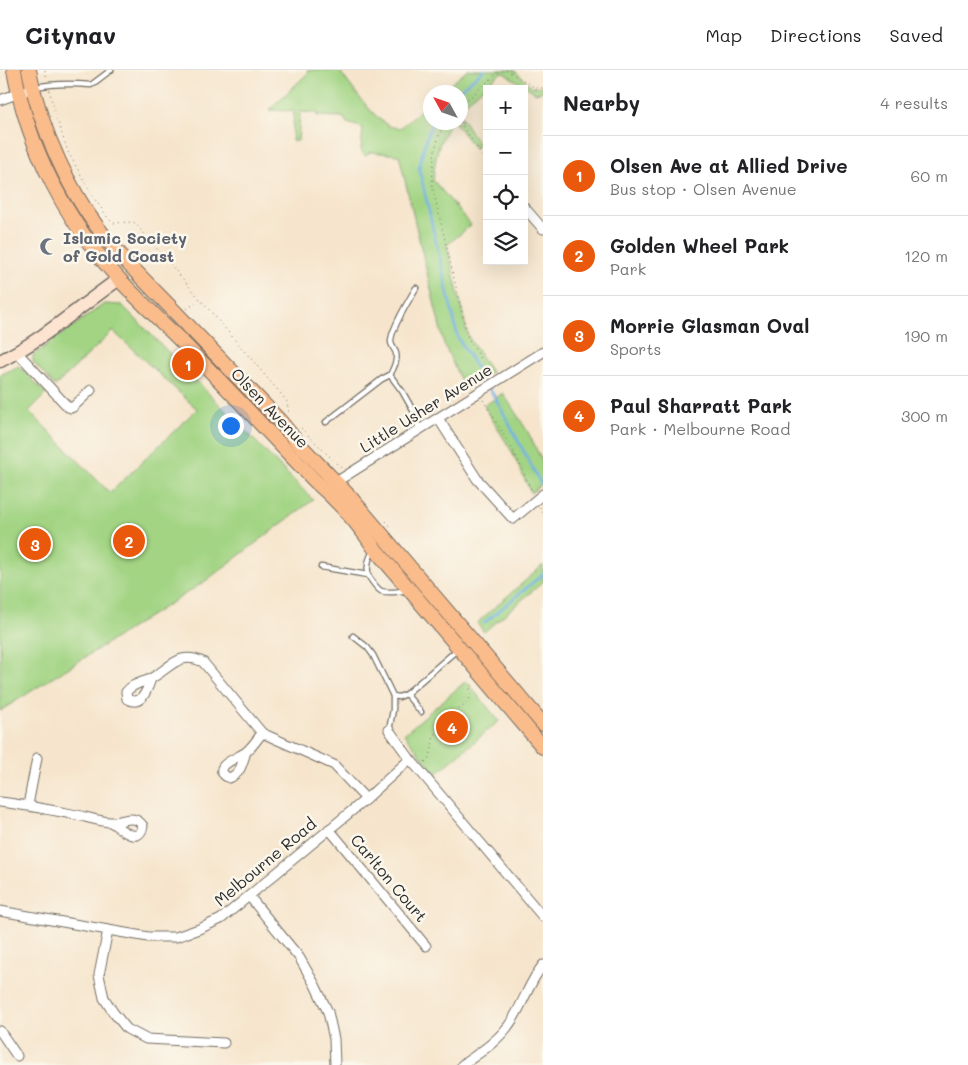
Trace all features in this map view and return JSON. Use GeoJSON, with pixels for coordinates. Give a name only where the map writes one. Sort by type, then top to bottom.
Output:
{"type":"FeatureCollection","features":[{"type":"Feature","properties":{"kind":"main road","name":"Olsen Avenue"},"geometry":{"type":"LineString","coordinates":[[14,70],[19,93],[36,146],[54,186],[76,224],[119,278],[157,319],[191,351],[315,481],[337,483]]}},
{"type":"Feature","properties":{"kind":"main road","name":"Olsen Avenue"},"geometry":{"type":"LineString","coordinates":[[29,70],[48,134],[61,164],[80,200],[110,243],[337,483],[543,724]]}},
{"type":"Feature","properties":{"kind":"main road","name":"Olsen Avenue"},"geometry":{"type":"LineString","coordinates":[[337,483],[375,549],[543,747]]}},
{"type":"Feature","properties":{"kind":"street"},"geometry":{"type":"LineString","coordinates":[[0,100],[33,88]]}},
{"type":"Feature","properties":{"kind":"street"},"geometry":{"type":"LineString","coordinates":[[528,212],[543,229]]}},
{"type":"Feature","properties":{"kind":"street"},"geometry":{"type":"LineString","coordinates":[[0,361],[18,352],[119,278]]}},
{"type":"Feature","properties":{"kind":"street"},"geometry":{"type":"LineString","coordinates":[[18,352],[68,407],[73,407],[91,390]]}},
{"type":"Feature","properties":{"kind":"street","name":"Little Usher Avenue"},"geometry":{"type":"LineString","coordinates":[[337,483],[543,352]]}},
{"type":"Feature","properties":{"kind":"street"},"geometry":{"type":"LineString","coordinates":[[438,418],[477,479],[513,519],[539,495]]}},
{"type":"Feature","properties":{"kind":"street"},"geometry":{"type":"LineString","coordinates":[[151,678],[175,661],[189,657],[204,662],[262,734],[334,764],[366,799]]}},
{"type":"Feature","properties":{"kind":"street"},"geometry":{"type":"LineString","coordinates":[[388,730],[543,918]]}},
{"type":"Feature","properties":{"kind":"street"},"geometry":{"type":"LineString","coordinates":[[246,752],[262,734]]}},
{"type":"Feature","properties":{"kind":"street"},"geometry":{"type":"LineString","coordinates":[[28,805],[37,758]]}},
{"type":"Feature","properties":{"kind":"street","name":"Melbourne Road"},"geometry":{"type":"LineString","coordinates":[[0,910],[148,937],[176,937],[199,929],[221,919],[366,799],[410,759]]}},
{"type":"Feature","properties":{"kind":"street"},"geometry":{"type":"LineString","coordinates":[[0,802],[28,805],[111,822]]}},
{"type":"Feature","properties":{"kind":"street","name":"Carlton Court"},"geometry":{"type":"LineString","coordinates":[[329,830],[426,946]]}},
{"type":"Feature","properties":{"kind":"street"},"geometry":{"type":"LineString","coordinates":[[249,896],[299,956],[315,985],[328,1012],[334,1039],[336,1065]]}},
{"type":"Feature","properties":{"kind":"street"},"geometry":{"type":"LineString","coordinates":[[108,930],[98,975],[104,998],[128,1029],[146,1039],[224,1043]]}},
{"type":"Feature","properties":{"kind":"street"},"geometry":{"type":"LineString","coordinates":[[462,1065],[504,1032],[520,1006],[533,979],[543,965]]}},
{"type":"Feature","properties":{"kind":"street"},"geometry":{"type":"LineString","coordinates":[[0,1031],[17,1056]]}},
{"type":"Feature","properties":{"kind":"lane"},"geometry":{"type":"LineString","coordinates":[[33,88],[70,83],[91,85],[110,70]]}},
{"type":"Feature","properties":{"kind":"lane"},"geometry":{"type":"LineString","coordinates":[[326,422],[382,379],[390,376],[397,357],[391,342],[392,334],[416,288]]}},
{"type":"Feature","properties":{"kind":"lane"},"geometry":{"type":"LineString","coordinates":[[390,376],[402,391],[415,414],[419,430]]}},
{"type":"Feature","properties":{"kind":"lane"},"geometry":{"type":"LineString","coordinates":[[375,549],[367,567],[368,575],[372,581],[382,591],[399,593],[408,588]]}},
{"type":"Feature","properties":{"kind":"lane"},"geometry":{"type":"LineString","coordinates":[[321,567],[368,575]]}},
{"type":"Feature","properties":{"kind":"lane"},"geometry":{"type":"LineString","coordinates":[[354,636],[373,655],[393,696],[393,710],[388,730]]}},
{"type":"Feature","properties":{"kind":"lane"},"geometry":{"type":"LineString","coordinates":[[393,696],[399,697],[406,694],[459,648]]}},
{"type":"Feature","properties":{"kind":"lane"},"geometry":{"type":"LineString","coordinates":[[406,694],[421,712]]}},
{"type":"Feature","properties":{"kind":"path"},"geometry":{"type":"LineString","coordinates":[[45,70],[56,116],[68,152],[94,198],[108,218],[113,223],[135,223],[287,402],[291,418]]}},
{"type":"Feature","properties":{"kind":"path"},"geometry":{"type":"LineString","coordinates":[[468,99],[501,70]]}},
{"type":"Feature","properties":{"kind":"path"},"geometry":{"type":"LineString","coordinates":[[506,70],[536,88],[543,88]]}},
{"type":"Feature","properties":{"kind":"path"},"geometry":{"type":"LineString","coordinates":[[442,130],[437,143],[432,184],[468,338],[496,382]]}},
{"type":"Feature","properties":{"kind":"path"},"geometry":{"type":"LineString","coordinates":[[465,130],[483,157]]}},
{"type":"Feature","properties":{"kind":"path"},"geometry":{"type":"LineString","coordinates":[[183,305],[187,309],[201,300]]}},
{"type":"Feature","properties":{"kind":"path"},"geometry":{"type":"LineString","coordinates":[[479,393],[539,495]]}},
{"type":"Feature","properties":{"kind":"path"},"geometry":{"type":"LineString","coordinates":[[297,424],[337,483]]}},
{"type":"Feature","properties":{"kind":"path"},"geometry":{"type":"LineString","coordinates":[[539,505],[543,514]]}},
{"type":"Feature","properties":{"kind":"path"},"geometry":{"type":"LineString","coordinates":[[387,522],[392,528]]}},
{"type":"Feature","properties":{"kind":"path"},"geometry":{"type":"LineString","coordinates":[[424,763],[430,756],[435,732],[453,713],[467,702],[470,697],[470,688],[473,685]]}},
{"type":"Feature","properties":{"kind":"green space"},"geometry":{"type":"Polygon","coordinates":[[[307,70],[339,70],[378,118],[392,127],[400,128],[423,108],[423,130],[446,130],[438,150],[433,180],[471,225],[447,245],[468,336],[491,372],[464,388],[444,344],[399,155],[370,152],[365,156],[361,150],[363,128],[347,123],[343,117],[317,116],[317,113],[300,112],[298,141],[292,141],[294,111],[269,110],[308,73],[307,70]]]}},
{"type":"Feature","properties":{"kind":"green space"},"geometry":{"type":"Polygon","coordinates":[[[468,70],[514,70],[532,87],[543,86],[543,91],[536,93],[528,88],[528,85],[523,85],[502,72],[487,85],[483,85],[483,88],[468,101],[468,85],[450,85],[468,70]]]}},
{"type":"Feature","properties":{"kind":"green space"},"geometry":{"type":"Polygon","coordinates":[[[468,127],[479,145],[474,148],[460,130],[468,130],[468,127]]]}},
{"type":"Feature","properties":{"kind":"green space"},"geometry":{"type":"Polygon","coordinates":[[[104,304],[122,305],[313,500],[204,582],[0,711],[0,375],[19,366],[46,394],[29,411],[110,493],[197,409],[113,331],[55,386],[33,362],[33,355],[104,304]]]}},
{"type":"Feature","properties":{"kind":"green space"},"geometry":{"type":"Polygon","coordinates":[[[503,393],[528,432],[543,463],[543,483],[531,493],[511,450],[484,406],[503,393]]]}},
{"type":"Feature","properties":{"kind":"green space"},"geometry":{"type":"Polygon","coordinates":[[[543,565],[543,582],[484,632],[477,623],[543,565]]]}},
{"type":"Feature","properties":{"kind":"green space"},"geometry":{"type":"Polygon","coordinates":[[[466,681],[499,721],[436,774],[404,734],[466,681]]]}},
{"type":"Feature","properties":{"kind":"waterway"},"geometry":{"type":"LineString","coordinates":[[466,85],[484,70]]}},
{"type":"Feature","properties":{"kind":"waterway"},"geometry":{"type":"LineString","coordinates":[[429,130],[419,168],[458,338],[497,401],[541,484]]}},
{"type":"Feature","properties":{"kind":"waterway"},"geometry":{"type":"LineString","coordinates":[[484,623],[543,574]]}},
{"type":"Feature","properties":{"kind":"place","name":"Islamic Society of Gold Coast"},"geometry":{"type":"Point","coordinates":[49,247]}},
{"type":"Feature","properties":{"kind":"place","name":"Olsen Ave at Allied Drive"},"geometry":{"type":"Point","coordinates":[188,364]}},
{"type":"Feature","properties":{"kind":"place","name":"Golden Wheel Park"},"geometry":{"type":"Point","coordinates":[129,541]}},
{"type":"Feature","properties":{"kind":"place","name":"Morrie Glasman Oval"},"geometry":{"type":"Point","coordinates":[35,544]}},
{"type":"Feature","properties":{"kind":"place","name":"Paul Sharratt Park"},"geometry":{"type":"Point","coordinates":[452,727]}}]}
